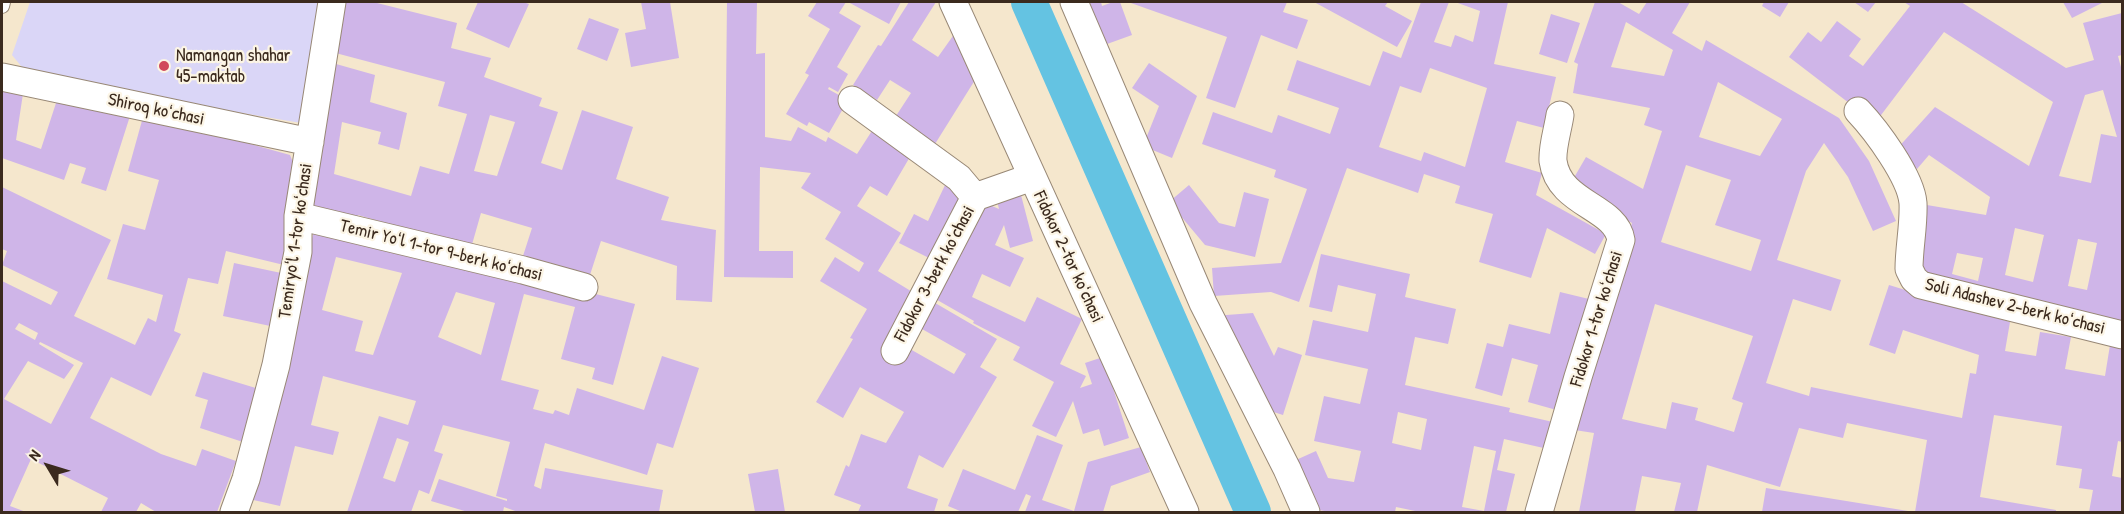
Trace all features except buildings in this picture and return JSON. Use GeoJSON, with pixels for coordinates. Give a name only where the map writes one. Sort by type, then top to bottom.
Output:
{"type":"FeatureCollection","features":[{"type":"Feature","properties":{"kind":"street","name":"Temiryoʻl 1-tor koʻchasi"},"geometry":{"type":"LineString","coordinates":[[234,513],[246,479],[276,365],[298,252],[298,216],[332,2]]}},
{"type":"Feature","properties":{"kind":"street","name":"Fidokor 2-tor koʻchasi"},"geometry":{"type":"LineString","coordinates":[[952,2],[1185,513]]}},
{"type":"Feature","properties":{"kind":"street"},"geometry":{"type":"LineString","coordinates":[[1074,2],[1203,303],[1287,469],[1306,513]]}},
{"type":"Feature","properties":{"kind":"street","name":"Shiroq koʻchasi"},"geometry":{"type":"LineString","coordinates":[[2,77],[310,142]]}},
{"type":"Feature","properties":{"kind":"street","name":"Fidokor 3-berk koʻchasi"},"geometry":{"type":"LineString","coordinates":[[852,100],[959,178],[975,197]]}},
{"type":"Feature","properties":{"kind":"street","name":"Soli Adashev 2-berk koʻchasi"},"geometry":{"type":"LineString","coordinates":[[1858,111],[1873,126],[1908,186],[1913,201],[1909,269],[1914,279],[1921,285],[2122,334]]}},
{"type":"Feature","properties":{"kind":"street","name":"Fidokor 1-tor koʻchasi"},"geometry":{"type":"LineString","coordinates":[[1539,513],[1621,240],[1620,231],[1613,222],[1566,189],[1558,174],[1553,160],[1560,115]]}},
{"type":"Feature","properties":{"kind":"street","name":"Fidokor 3-berk koʻchasi"},"geometry":{"type":"LineString","coordinates":[[895,351],[975,197],[1032,177]]}},
{"type":"Feature","properties":{"kind":"street","name":"Temir Yoʻl 1-tor 9-berk koʻchasi"},"geometry":{"type":"LineString","coordinates":[[298,216],[523,270],[584,287]]}},
{"type":"Feature","properties":{"kind":"lane"},"geometry":{"type":"LineString","coordinates":[[2,6],[3,2]]}},
{"type":"Feature","properties":{"kind":"shaded area","name":"Namangan shahar 45-maktab"},"geometry":{"type":"Polygon","coordinates":[[[30,2],[318,2],[301,123],[30,77],[12,55],[30,2]]]}},
{"type":"Feature","properties":{"kind":"waterway"},"geometry":{"type":"LineString","coordinates":[[1029,2],[1253,512]]}},
{"type":"Feature","properties":{"kind":"place","name":"Namangan shahar 45-maktab"},"geometry":{"type":"Point","coordinates":[164,66]}}]}
